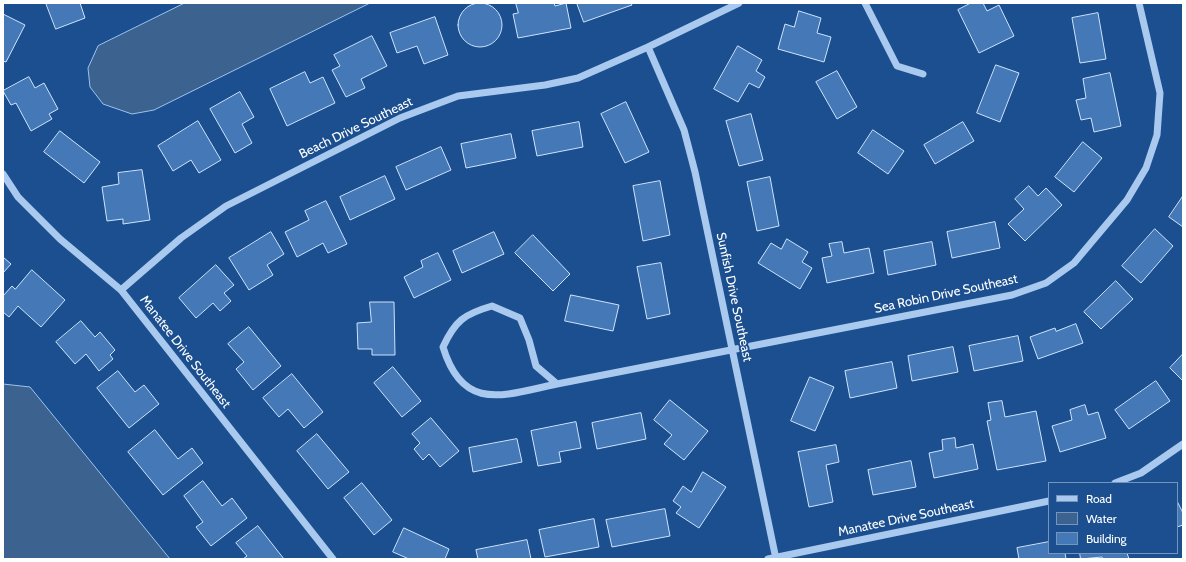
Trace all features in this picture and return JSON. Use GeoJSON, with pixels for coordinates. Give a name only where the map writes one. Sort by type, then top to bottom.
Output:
{"type":"FeatureCollection","features":[{"type":"Feature","properties":{"kind":"street","name":"Beach Drive Southeast"},"geometry":{"type":"LineString","coordinates":[[121,290],[181,238],[226,206],[400,118],[458,96],[545,85],[578,78],[648,47],[739,3]]}},
{"type":"Feature","properties":{"kind":"street"},"geometry":{"type":"LineString","coordinates":[[865,3],[897,66],[923,74]]}},
{"type":"Feature","properties":{"kind":"street","name":"Sea Robin Drive Southeast"},"geometry":{"type":"LineString","coordinates":[[557,384],[536,366],[529,340],[520,318],[492,306],[472,312],[452,328],[443,348],[448,366],[462,384],[479,394],[497,396],[1012,295],[1046,283],[1074,263],[1127,200],[1146,168],[1157,135],[1160,93],[1139,3]]}},
{"type":"Feature","properties":{"kind":"street","name":"Sunfish Drive Southeast"},"geometry":{"type":"LineString","coordinates":[[648,47],[684,130],[695,172],[776,558]]}},
{"type":"Feature","properties":{"kind":"street","name":"Manatee Drive Southeast"},"geometry":{"type":"LineString","coordinates":[[3,174],[18,197],[60,239],[121,290],[333,559]]}},
{"type":"Feature","properties":{"kind":"street"},"geometry":{"type":"LineString","coordinates":[[1118,482],[1140,473],[1183,444]]}},
{"type":"Feature","properties":{"kind":"street","name":"Manatee Drive Southeast"},"geometry":{"type":"LineString","coordinates":[[768,559],[1048,501]]}},
{"type":"Feature","properties":{"kind":"water"},"geometry":{"type":"Polygon","coordinates":[[[185,3],[370,3],[154,110],[132,114],[103,104],[90,87],[88,68],[98,46],[185,3]]]}},
{"type":"Feature","properties":{"kind":"water"},"geometry":{"type":"Polygon","coordinates":[[[3,384],[30,387],[170,559],[3,559],[3,384]]]}},
{"type":"Feature","properties":{"kind":"building"},"geometry":{"type":"Polygon","coordinates":[[[46,3],[80,3],[85,18],[56,29],[46,3]]]}},
{"type":"Feature","properties":{"kind":"building"},"geometry":{"type":"Polygon","coordinates":[[[476,3],[484,3],[489,4],[496,9],[501,16],[501,34],[496,41],[489,46],[476,47],[468,44],[461,37],[458,29],[458,21],[461,13],[468,6],[476,3]]]}},
{"type":"Feature","properties":{"kind":"building"},"geometry":{"type":"Polygon","coordinates":[[[516,3],[554,3],[555,6],[566,3],[571,28],[518,38],[513,14],[518,13],[516,3]]]}},
{"type":"Feature","properties":{"kind":"building"},"geometry":{"type":"Polygon","coordinates":[[[577,3],[631,3],[632,5],[584,22],[577,3]]]}},
{"type":"Feature","properties":{"kind":"building"},"geometry":{"type":"Polygon","coordinates":[[[971,3],[983,3],[987,11],[999,5],[1014,36],[979,53],[958,10],[971,3]]]}},
{"type":"Feature","properties":{"kind":"building"},"geometry":{"type":"Polygon","coordinates":[[[799,11],[821,18],[817,33],[831,37],[824,62],[778,49],[785,24],[794,27],[799,11]]]}},
{"type":"Feature","properties":{"kind":"building"},"geometry":{"type":"Polygon","coordinates":[[[1098,13],[1106,59],[1080,63],[1072,18],[1098,13]]]}},
{"type":"Feature","properties":{"kind":"building"},"geometry":{"type":"Polygon","coordinates":[[[3,14],[25,25],[6,62],[3,61],[3,14]]]}},
{"type":"Feature","properties":{"kind":"building"},"geometry":{"type":"Polygon","coordinates":[[[435,17],[448,55],[424,64],[417,46],[397,53],[390,33],[435,17]]]}},
{"type":"Feature","properties":{"kind":"building"},"geometry":{"type":"Polygon","coordinates":[[[372,36],[387,66],[361,79],[365,88],[346,97],[332,70],[340,66],[334,55],[372,36]]]}},
{"type":"Feature","properties":{"kind":"building"},"geometry":{"type":"Polygon","coordinates":[[[738,46],[762,60],[756,71],[765,77],[759,88],[749,83],[738,102],[714,89],[738,46]]]}},
{"type":"Feature","properties":{"kind":"building"},"geometry":{"type":"Polygon","coordinates":[[[996,65],[1019,73],[1000,122],[977,113],[996,65]]]}},
{"type":"Feature","properties":{"kind":"building"},"geometry":{"type":"Polygon","coordinates":[[[837,71],[857,107],[837,119],[816,82],[837,71]]]}},
{"type":"Feature","properties":{"kind":"building"},"geometry":{"type":"Polygon","coordinates":[[[305,72],[310,83],[323,77],[335,103],[287,126],[270,89],[305,72]]]}},
{"type":"Feature","properties":{"kind":"building"},"geometry":{"type":"Polygon","coordinates":[[[1110,73],[1121,126],[1094,132],[1091,118],[1081,120],[1076,100],[1086,98],[1083,79],[1110,73]]]}},
{"type":"Feature","properties":{"kind":"building"},"geometry":{"type":"Polygon","coordinates":[[[29,77],[35,88],[44,83],[58,109],[49,114],[52,119],[31,131],[16,103],[11,105],[3,91],[29,77]]]}},
{"type":"Feature","properties":{"kind":"building"},"geometry":{"type":"Polygon","coordinates":[[[240,92],[254,117],[242,124],[252,143],[235,153],[210,109],[240,92]]]}},
{"type":"Feature","properties":{"kind":"building"},"geometry":{"type":"Polygon","coordinates":[[[626,102],[649,152],[625,163],[601,114],[626,102]]]}},
{"type":"Feature","properties":{"kind":"building"},"geometry":{"type":"Polygon","coordinates":[[[751,114],[763,160],[739,166],[726,121],[751,114]]]}},
{"type":"Feature","properties":{"kind":"building"},"geometry":{"type":"Polygon","coordinates":[[[198,121],[221,160],[199,173],[191,160],[173,171],[158,146],[198,121]]]}},
{"type":"Feature","properties":{"kind":"building"},"geometry":{"type":"Polygon","coordinates":[[[579,122],[583,147],[537,156],[532,131],[579,122]]]}},
{"type":"Feature","properties":{"kind":"building"},"geometry":{"type":"Polygon","coordinates":[[[963,122],[974,141],[935,164],[924,145],[963,122]]]}},
{"type":"Feature","properties":{"kind":"building"},"geometry":{"type":"Polygon","coordinates":[[[873,130],[904,151],[888,174],[858,153],[873,130]]]}},
{"type":"Feature","properties":{"kind":"building"},"geometry":{"type":"Polygon","coordinates":[[[60,131],[100,162],[84,183],[44,152],[60,131]]]}},
{"type":"Feature","properties":{"kind":"building"},"geometry":{"type":"Polygon","coordinates":[[[511,134],[516,158],[466,168],[461,144],[511,134]]]}},
{"type":"Feature","properties":{"kind":"building"},"geometry":{"type":"Polygon","coordinates":[[[1083,142],[1102,158],[1074,192],[1055,177],[1083,142]]]}},
{"type":"Feature","properties":{"kind":"building"},"geometry":{"type":"Polygon","coordinates":[[[441,147],[451,170],[406,190],[396,167],[441,147]]]}},
{"type":"Feature","properties":{"kind":"building"},"geometry":{"type":"Polygon","coordinates":[[[142,170],[150,220],[123,224],[123,219],[107,221],[102,187],[119,184],[118,173],[142,170]]]}},
{"type":"Feature","properties":{"kind":"building"},"geometry":{"type":"Polygon","coordinates":[[[385,176],[395,199],[350,220],[340,197],[385,176]]]}},
{"type":"Feature","properties":{"kind":"building"},"geometry":{"type":"Polygon","coordinates":[[[770,177],[779,226],[757,231],[747,182],[770,177]]]}},
{"type":"Feature","properties":{"kind":"building"},"geometry":{"type":"Polygon","coordinates":[[[660,181],[670,235],[643,241],[633,186],[660,181]]]}},
{"type":"Feature","properties":{"kind":"building"},"geometry":{"type":"Polygon","coordinates":[[[1029,186],[1038,196],[1046,188],[1062,205],[1025,241],[1008,224],[1024,209],[1015,199],[1029,186]]]}},
{"type":"Feature","properties":{"kind":"building"},"geometry":{"type":"Polygon","coordinates":[[[1183,196],[1183,227],[1169,217],[1183,196]]]}},
{"type":"Feature","properties":{"kind":"building"},"geometry":{"type":"Polygon","coordinates":[[[326,201],[347,244],[328,253],[323,243],[297,257],[285,232],[309,220],[305,211],[326,201]]]}},
{"type":"Feature","properties":{"kind":"building"},"geometry":{"type":"Polygon","coordinates":[[[995,222],[1000,248],[952,258],[947,232],[995,222]]]}},
{"type":"Feature","properties":{"kind":"building"},"geometry":{"type":"Polygon","coordinates":[[[1155,229],[1173,246],[1141,283],[1122,266],[1155,229]]]}},
{"type":"Feature","properties":{"kind":"building"},"geometry":{"type":"Polygon","coordinates":[[[271,232],[284,254],[267,265],[273,275],[249,290],[229,258],[271,232]]]}},
{"type":"Feature","properties":{"kind":"building"},"geometry":{"type":"Polygon","coordinates":[[[494,232],[504,254],[462,273],[453,251],[494,232]]]}},
{"type":"Feature","properties":{"kind":"building"},"geometry":{"type":"Polygon","coordinates":[[[533,235],[570,274],[553,291],[515,253],[533,235]]]}},
{"type":"Feature","properties":{"kind":"building"},"geometry":{"type":"Polygon","coordinates":[[[787,239],[808,252],[802,262],[812,268],[800,289],[758,263],[771,243],[781,249],[787,239]]]}},
{"type":"Feature","properties":{"kind":"building"},"geometry":{"type":"Polygon","coordinates":[[[842,242],[844,253],[869,248],[874,273],[827,283],[822,258],[832,256],[829,244],[842,242]]]}},
{"type":"Feature","properties":{"kind":"building"},"geometry":{"type":"Polygon","coordinates":[[[932,242],[936,265],[888,275],[884,251],[932,242]]]}},
{"type":"Feature","properties":{"kind":"building"},"geometry":{"type":"Polygon","coordinates":[[[438,253],[451,280],[414,298],[404,277],[423,267],[421,261],[438,253]]]}},
{"type":"Feature","properties":{"kind":"building"},"geometry":{"type":"Polygon","coordinates":[[[3,257],[11,264],[3,273],[3,257]]]}},
{"type":"Feature","properties":{"kind":"building"},"geometry":{"type":"Polygon","coordinates":[[[661,263],[670,314],[647,319],[637,267],[661,263]]]}},
{"type":"Feature","properties":{"kind":"building"},"geometry":{"type":"Polygon","coordinates":[[[216,265],[234,285],[224,293],[231,301],[220,311],[213,303],[196,318],[179,298],[216,265]]]}},
{"type":"Feature","properties":{"kind":"building"},"geometry":{"type":"Polygon","coordinates":[[[32,270],[65,300],[41,327],[18,306],[9,317],[3,312],[3,296],[12,286],[15,289],[32,270]]]}},
{"type":"Feature","properties":{"kind":"building"},"geometry":{"type":"Polygon","coordinates":[[[1116,281],[1133,299],[1101,329],[1084,312],[1116,281]]]}},
{"type":"Feature","properties":{"kind":"building"},"geometry":{"type":"Polygon","coordinates":[[[571,295],[619,305],[613,331],[565,321],[571,295]]]}},
{"type":"Feature","properties":{"kind":"building"},"geometry":{"type":"Polygon","coordinates":[[[370,302],[394,302],[395,355],[372,355],[372,349],[358,349],[357,323],[371,322],[370,302]]]}},
{"type":"Feature","properties":{"kind":"building"},"geometry":{"type":"Polygon","coordinates":[[[81,321],[95,337],[100,332],[115,350],[110,355],[113,359],[99,371],[86,354],[75,364],[56,342],[81,321]]]}},
{"type":"Feature","properties":{"kind":"building"},"geometry":{"type":"Polygon","coordinates":[[[1076,324],[1083,343],[1038,359],[1030,337],[1055,328],[1056,331],[1076,324]]]}},
{"type":"Feature","properties":{"kind":"building"},"geometry":{"type":"Polygon","coordinates":[[[249,327],[281,366],[253,390],[236,369],[244,362],[228,344],[249,327]]]}},
{"type":"Feature","properties":{"kind":"building"},"geometry":{"type":"Polygon","coordinates":[[[1018,336],[1023,361],[974,371],[969,346],[1018,336]]]}},
{"type":"Feature","properties":{"kind":"building"},"geometry":{"type":"Polygon","coordinates":[[[953,347],[958,372],[912,381],[908,356],[953,347]]]}},
{"type":"Feature","properties":{"kind":"building"},"geometry":{"type":"Polygon","coordinates":[[[1183,354],[1183,381],[1170,368],[1183,354]]]}},
{"type":"Feature","properties":{"kind":"building"},"geometry":{"type":"Polygon","coordinates":[[[892,362],[897,388],[850,398],[845,371],[892,362]]]}},
{"type":"Feature","properties":{"kind":"building"},"geometry":{"type":"Polygon","coordinates":[[[393,367],[421,401],[402,417],[374,383],[393,367]]]}},
{"type":"Feature","properties":{"kind":"building"},"geometry":{"type":"Polygon","coordinates":[[[118,371],[135,392],[144,385],[159,404],[129,428],[97,388],[118,371]]]}},
{"type":"Feature","properties":{"kind":"building"},"geometry":{"type":"Polygon","coordinates":[[[292,374],[323,412],[304,428],[288,409],[279,417],[263,398],[292,374]]]}},
{"type":"Feature","properties":{"kind":"building"},"geometry":{"type":"Polygon","coordinates":[[[810,377],[834,387],[815,431],[791,421],[810,377]]]}},
{"type":"Feature","properties":{"kind":"building"},"geometry":{"type":"Polygon","coordinates":[[[1156,381],[1170,401],[1129,429],[1115,410],[1156,381]]]}},
{"type":"Feature","properties":{"kind":"building"},"geometry":{"type":"Polygon","coordinates":[[[670,400],[708,431],[684,460],[664,444],[672,435],[654,420],[670,400]]]}},
{"type":"Feature","properties":{"kind":"building"},"geometry":{"type":"Polygon","coordinates":[[[1002,401],[1005,417],[1036,411],[1046,461],[997,470],[987,421],[991,420],[988,403],[1002,401]]]}},
{"type":"Feature","properties":{"kind":"building"},"geometry":{"type":"Polygon","coordinates":[[[1085,405],[1088,415],[1098,412],[1106,438],[1060,452],[1052,426],[1072,420],[1070,410],[1085,405]]]}},
{"type":"Feature","properties":{"kind":"building"},"geometry":{"type":"Polygon","coordinates":[[[641,413],[646,439],[597,449],[592,423],[641,413]]]}},
{"type":"Feature","properties":{"kind":"building"},"geometry":{"type":"Polygon","coordinates":[[[431,418],[459,451],[440,467],[429,454],[423,460],[414,449],[420,443],[412,434],[431,418]]]}},
{"type":"Feature","properties":{"kind":"building"},"geometry":{"type":"Polygon","coordinates":[[[576,422],[581,448],[559,452],[561,462],[538,466],[531,431],[576,422]]]}},
{"type":"Feature","properties":{"kind":"building"},"geometry":{"type":"Polygon","coordinates":[[[155,430],[178,459],[192,448],[203,463],[163,495],[128,452],[155,430]]]}},
{"type":"Feature","properties":{"kind":"building"},"geometry":{"type":"Polygon","coordinates":[[[317,434],[349,472],[328,489],[297,451],[317,434]]]}},
{"type":"Feature","properties":{"kind":"building"},"geometry":{"type":"Polygon","coordinates":[[[955,438],[956,448],[973,444],[978,469],[934,478],[929,453],[943,450],[942,440],[955,438]]]}},
{"type":"Feature","properties":{"kind":"building"},"geometry":{"type":"Polygon","coordinates":[[[517,439],[522,462],[473,472],[469,448],[517,439]]]}},
{"type":"Feature","properties":{"kind":"building"},"geometry":{"type":"Polygon","coordinates":[[[836,445],[839,462],[826,465],[833,502],[809,507],[798,452],[836,445]]]}},
{"type":"Feature","properties":{"kind":"building"},"geometry":{"type":"Polygon","coordinates":[[[911,461],[916,487],[873,495],[868,470],[911,461]]]}},
{"type":"Feature","properties":{"kind":"building"},"geometry":{"type":"Polygon","coordinates":[[[703,472],[726,487],[699,528],[676,513],[681,507],[673,501],[683,486],[691,492],[703,472]]]}},
{"type":"Feature","properties":{"kind":"building"},"geometry":{"type":"Polygon","coordinates":[[[203,481],[222,506],[232,498],[247,518],[211,546],[196,527],[203,522],[184,496],[203,481]]]}},
{"type":"Feature","properties":{"kind":"building"},"geometry":{"type":"Polygon","coordinates":[[[362,483],[392,520],[374,535],[344,498],[362,483]]]}},
{"type":"Feature","properties":{"kind":"building"},"geometry":{"type":"Polygon","coordinates":[[[1178,503],[1183,513],[1183,525],[1178,527],[1178,503]]]}},
{"type":"Feature","properties":{"kind":"building"},"geometry":{"type":"Polygon","coordinates":[[[665,509],[670,536],[612,547],[606,520],[665,509]]]}},
{"type":"Feature","properties":{"kind":"building"},"geometry":{"type":"Polygon","coordinates":[[[594,519],[599,547],[545,557],[539,530],[594,519]]]}},
{"type":"Feature","properties":{"kind":"building"},"geometry":{"type":"Polygon","coordinates":[[[258,526],[284,559],[243,559],[247,556],[236,543],[258,526]]]}},
{"type":"Feature","properties":{"kind":"building"},"geometry":{"type":"Polygon","coordinates":[[[404,528],[449,549],[445,559],[409,559],[393,552],[404,528]]]}},
{"type":"Feature","properties":{"kind":"building"},"geometry":{"type":"Polygon","coordinates":[[[527,540],[531,559],[478,559],[476,550],[527,540]]]}},
{"type":"Feature","properties":{"kind":"building"},"geometry":{"type":"Polygon","coordinates":[[[1048,542],[1048,554],[1065,554],[1066,559],[1019,559],[1017,548],[1048,542]]]}},
{"type":"Feature","properties":{"kind":"building"},"geometry":{"type":"Polygon","coordinates":[[[1080,554],[1127,554],[1129,559],[1103,559],[1102,557],[1081,559],[1080,554]]]}}]}
